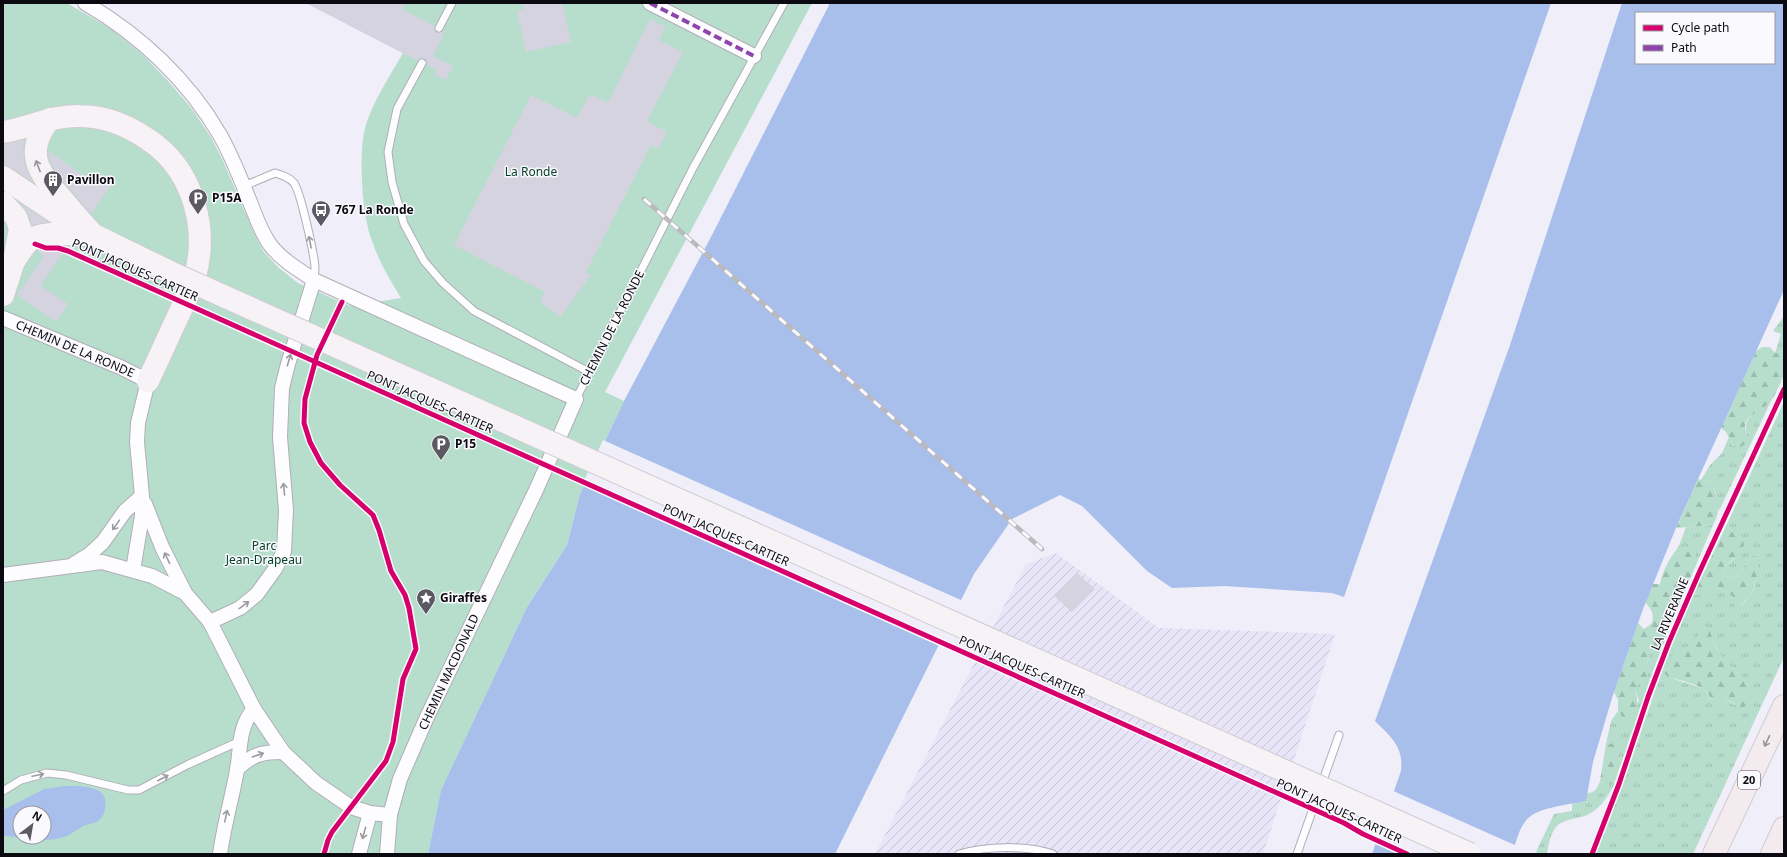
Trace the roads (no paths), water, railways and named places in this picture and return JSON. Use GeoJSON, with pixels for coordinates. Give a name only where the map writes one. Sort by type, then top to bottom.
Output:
{"type":"FeatureCollection","features":[{"type":"Feature","properties":{"kind":"highway","name":"20"},"geometry":{"type":"LineString","coordinates":[[1714,854],[1784,706]]}},
{"type":"Feature","properties":{"kind":"highway"},"geometry":{"type":"LineString","coordinates":[[1772,854],[1784,828]]}},
{"type":"Feature","properties":{"kind":"main road"},"geometry":{"type":"LineString","coordinates":[[3,132],[17,130],[50,119],[66,116],[101,118],[120,124],[148,139],[168,157],[182,175],[194,202],[198,216],[200,234],[195,275],[148,381]]}},
{"type":"Feature","properties":{"kind":"main road"},"geometry":{"type":"LineString","coordinates":[[50,119],[41,131],[36,143],[35,155],[37,166],[50,187],[94,235]]}},
{"type":"Feature","properties":{"kind":"main road","name":"PONT JACQUES-CARTIER"},"geometry":{"type":"LineString","coordinates":[[3,177],[54,212],[94,235],[172,273],[1470,854]]}},
{"type":"Feature","properties":{"kind":"main road"},"geometry":{"type":"LineString","coordinates":[[3,203],[13,212],[19,222],[20,228],[14,261],[3,295]]}},
{"type":"Feature","properties":{"kind":"main road"},"geometry":{"type":"LineString","coordinates":[[14,261],[30,241],[38,236],[48,234],[94,235]]}},
{"type":"Feature","properties":{"kind":"street","name":"CHEMIN DE LA RONDE"},"geometry":{"type":"LineString","coordinates":[[85,3],[138,39],[181,81],[203,109],[220,136],[244,186],[260,228],[271,246],[285,260],[314,280],[576,399]]}},
{"type":"Feature","properties":{"kind":"street"},"geometry":{"type":"LineString","coordinates":[[650,3],[754,56]]}},
{"type":"Feature","properties":{"kind":"street"},"geometry":{"type":"LineString","coordinates":[[210,622],[240,608],[258,594],[275,569],[284,551],[286,510],[280,436],[282,388],[314,280]]}},
{"type":"Feature","properties":{"kind":"street","name":"CHEMIN DE LA RONDE"},"geometry":{"type":"LineString","coordinates":[[3,318],[120,367],[148,381],[138,423],[142,516],[133,570]]}},
{"type":"Feature","properties":{"kind":"street","name":"CHEMIN MACDONALD"},"geometry":{"type":"LineString","coordinates":[[387,854],[390,815],[400,779],[427,717],[537,488],[576,399]]}},
{"type":"Feature","properties":{"kind":"street"},"geometry":{"type":"LineString","coordinates":[[72,565],[90,554],[103,542],[125,512],[142,496],[162,547],[185,593],[210,622],[254,709],[283,752],[316,783],[351,807],[370,813],[390,815]]}},
{"type":"Feature","properties":{"kind":"street"},"geometry":{"type":"LineString","coordinates":[[3,575],[102,562],[152,576],[185,593]]}},
{"type":"Feature","properties":{"kind":"street"},"geometry":{"type":"LineString","coordinates":[[220,854],[225,820],[237,769],[243,725],[254,709]]}},
{"type":"Feature","properties":{"kind":"street"},"geometry":{"type":"LineString","coordinates":[[237,769],[248,759],[256,755],[268,752],[283,752]]}},
{"type":"Feature","properties":{"kind":"street"},"geometry":{"type":"LineString","coordinates":[[359,854],[370,813]]}},
{"type":"Feature","properties":{"kind":"lane"},"geometry":{"type":"LineString","coordinates":[[439,28],[452,3]]}},
{"type":"Feature","properties":{"kind":"lane","name":"CHEMIN DE LA RONDE"},"geometry":{"type":"LineString","coordinates":[[576,399],[693,168],[784,3]]}},
{"type":"Feature","properties":{"kind":"lane"},"geometry":{"type":"LineString","coordinates":[[422,62],[398,109],[388,152],[392,182],[404,224],[424,261],[442,283],[474,311],[590,372]]}},
{"type":"Feature","properties":{"kind":"lane"},"geometry":{"type":"LineString","coordinates":[[244,186],[275,173],[288,178],[294,183],[299,192],[304,212],[315,267],[314,280]]}},
{"type":"Feature","properties":{"kind":"lane"},"geometry":{"type":"LineString","coordinates":[[1297,854],[1339,734]]}},
{"type":"Feature","properties":{"kind":"lane"},"geometry":{"type":"LineString","coordinates":[[3,791],[21,780],[47,773],[66,775],[128,790],[139,790],[187,765],[240,741]]}},
{"type":"Feature","properties":{"kind":"lane"},"geometry":{"type":"LineString","coordinates":[[959,854],[970,851],[1003,848],[1041,850],[1053,854]]}},
{"type":"Feature","properties":{"kind":"water"},"geometry":{"type":"Polygon","coordinates":[[[830,3],[1551,3],[1344,597],[1332,593],[1224,586],[1172,588],[1147,571],[1082,506],[1060,495],[1012,519],[974,574],[835,854],[428,854],[441,790],[527,607],[567,545],[580,494],[624,401],[712,235],[830,3]]]}},
{"type":"Feature","properties":{"kind":"water"},"geometry":{"type":"Polygon","coordinates":[[[1622,3],[1784,3],[1784,290],[1678,523],[1643,609],[1612,698],[1593,762],[1586,801],[1544,810],[1530,817],[1525,822],[1517,837],[1512,854],[1372,854],[1401,771],[1400,755],[1395,743],[1375,721],[1510,345],[1622,3]]]}},
{"type":"Feature","properties":{"kind":"water"},"geometry":{"type":"Polygon","coordinates":[[[77,786],[92,788],[103,794],[105,800],[105,810],[101,818],[96,822],[83,826],[67,836],[52,840],[52,805],[13,805],[44,789],[77,786]]]}},
{"type":"Feature","properties":{"kind":"water"},"geometry":{"type":"Polygon","coordinates":[[[12,805],[12,837],[3,836],[3,810],[12,805]]]}},
{"type":"Feature","properties":{"kind":"railway"},"geometry":{"type":"LineString","coordinates":[[644,199],[1042,549]]}},
{"type":"Feature","properties":{"kind":"place","name":"Pavillon"},"geometry":{"type":"Point","coordinates":[53,197]}},
{"type":"Feature","properties":{"kind":"place","name":"P15A"},"geometry":{"type":"Point","coordinates":[198,215]}},
{"type":"Feature","properties":{"kind":"place","name":"767 La Ronde"},"geometry":{"type":"Point","coordinates":[321,227]}},
{"type":"Feature","properties":{"kind":"place","name":"P15"},"geometry":{"type":"Point","coordinates":[441,461]}},
{"type":"Feature","properties":{"kind":"place","name":"Giraffes"},"geometry":{"type":"Point","coordinates":[426,615]}},
{"type":"Feature","properties":{"kind":"park label","name":"La Ronde"},"geometry":{"type":"Point","coordinates":[531,172]}},
{"type":"Feature","properties":{"kind":"park label","name":"Parc Jean-Drapeau"},"geometry":{"type":"Point","coordinates":[264,553]}}]}
